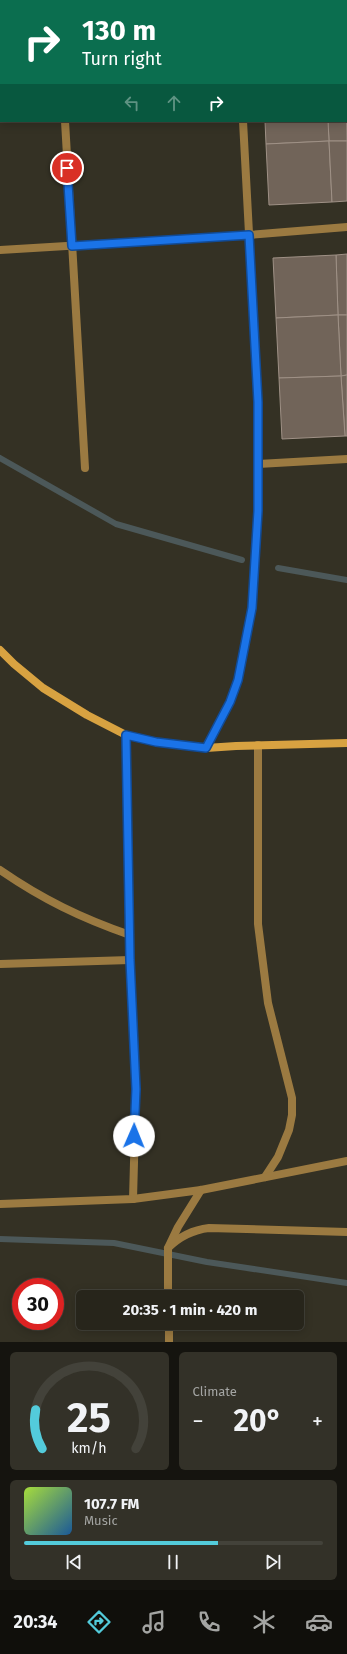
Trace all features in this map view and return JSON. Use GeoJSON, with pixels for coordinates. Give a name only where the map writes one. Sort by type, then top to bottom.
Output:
{"type":"FeatureCollection","features":[{"type":"Feature","properties":{"kind":"main road"},"geometry":{"type":"LineString","coordinates":[[0,650],[14,664],[43,688],[87,715],[126,735],[156,742],[206,748],[347,743]]}},
{"type":"Feature","properties":{"kind":"street"},"geometry":{"type":"LineString","coordinates":[[65,122],[85,468]]}},
{"type":"Feature","properties":{"kind":"street"},"geometry":{"type":"LineString","coordinates":[[206,748],[230,702],[238,680],[252,608],[258,511],[258,402],[243,122]]}},
{"type":"Feature","properties":{"kind":"street"},"geometry":{"type":"LineString","coordinates":[[0,250],[249,235],[347,227]]}},
{"type":"Feature","properties":{"kind":"street"},"geometry":{"type":"LineString","coordinates":[[258,464],[347,459]]}},
{"type":"Feature","properties":{"kind":"street"},"geometry":{"type":"LineString","coordinates":[[126,735],[130,960],[136,1089],[133,1199]]}},
{"type":"Feature","properties":{"kind":"street"},"geometry":{"type":"LineString","coordinates":[[258,745],[258,924],[268,1003],[292,1098],[292,1115],[289,1130],[278,1157],[265,1177]]}},
{"type":"Feature","properties":{"kind":"street"},"geometry":{"type":"LineString","coordinates":[[0,870],[28,889],[58,906],[88,920],[130,935]]}},
{"type":"Feature","properties":{"kind":"street"},"geometry":{"type":"LineString","coordinates":[[0,964],[130,960]]}},
{"type":"Feature","properties":{"kind":"street"},"geometry":{"type":"LineString","coordinates":[[0,1204],[133,1199],[201,1190],[347,1161]]}},
{"type":"Feature","properties":{"kind":"street"},"geometry":{"type":"LineString","coordinates":[[168,1290],[168,1248],[178,1227],[201,1190]]}},
{"type":"Feature","properties":{"kind":"street"},"geometry":{"type":"LineString","coordinates":[[168,1248],[177,1239],[188,1233],[209,1228],[347,1232]]}},
{"type":"Feature","properties":{"kind":"street"},"geometry":{"type":"LineString","coordinates":[[168,1330],[169,1342]]}},
{"type":"Feature","properties":{"kind":"building"},"geometry":{"type":"Polygon","coordinates":[[[265,122],[328,122],[329,141],[266,144],[265,122]]]}},
{"type":"Feature","properties":{"kind":"building"},"geometry":{"type":"Polygon","coordinates":[[[328,122],[347,122],[347,141],[329,141],[328,122]]]}},
{"type":"Feature","properties":{"kind":"building"},"geometry":{"type":"Polygon","coordinates":[[[329,141],[332,202],[269,205],[266,144],[329,141]]]}},
{"type":"Feature","properties":{"kind":"building"},"geometry":{"type":"Polygon","coordinates":[[[329,141],[347,141],[347,201],[332,202],[329,141]]]}},
{"type":"Feature","properties":{"kind":"building"},"geometry":{"type":"Polygon","coordinates":[[[347,254],[347,315],[338,315],[336,255],[347,254]]]}},
{"type":"Feature","properties":{"kind":"building"},"geometry":{"type":"Polygon","coordinates":[[[336,255],[338,315],[276,318],[273,258],[336,255]]]}},
{"type":"Feature","properties":{"kind":"building"},"geometry":{"type":"Polygon","coordinates":[[[338,315],[347,315],[347,375],[341,376],[338,315]]]}},
{"type":"Feature","properties":{"kind":"building"},"geometry":{"type":"Polygon","coordinates":[[[338,315],[341,376],[279,378],[276,318],[338,315]]]}},
{"type":"Feature","properties":{"kind":"building"},"geometry":{"type":"Polygon","coordinates":[[[347,375],[347,436],[345,436],[341,376],[347,375]]]}},
{"type":"Feature","properties":{"kind":"building"},"geometry":{"type":"Polygon","coordinates":[[[341,376],[345,436],[282,439],[279,378],[341,376]]]}},
{"type":"Feature","properties":{"kind":"waterway"},"geometry":{"type":"LineString","coordinates":[[0,458],[116,524],[242,560]]}},
{"type":"Feature","properties":{"kind":"waterway"},"geometry":{"type":"LineString","coordinates":[[278,568],[347,580]]}},
{"type":"Feature","properties":{"kind":"waterway"},"geometry":{"type":"LineString","coordinates":[[0,1239],[114,1243],[207,1262],[347,1283]]}},
{"type":"Feature","properties":{"kind":"route"},"geometry":{"type":"LineString","coordinates":[[67,168],[72,246],[249,235],[258,402],[258,511],[252,608],[238,680],[230,702],[206,748],[156,742],[126,735],[130,960],[136,1089],[134,1136]]}}]}
